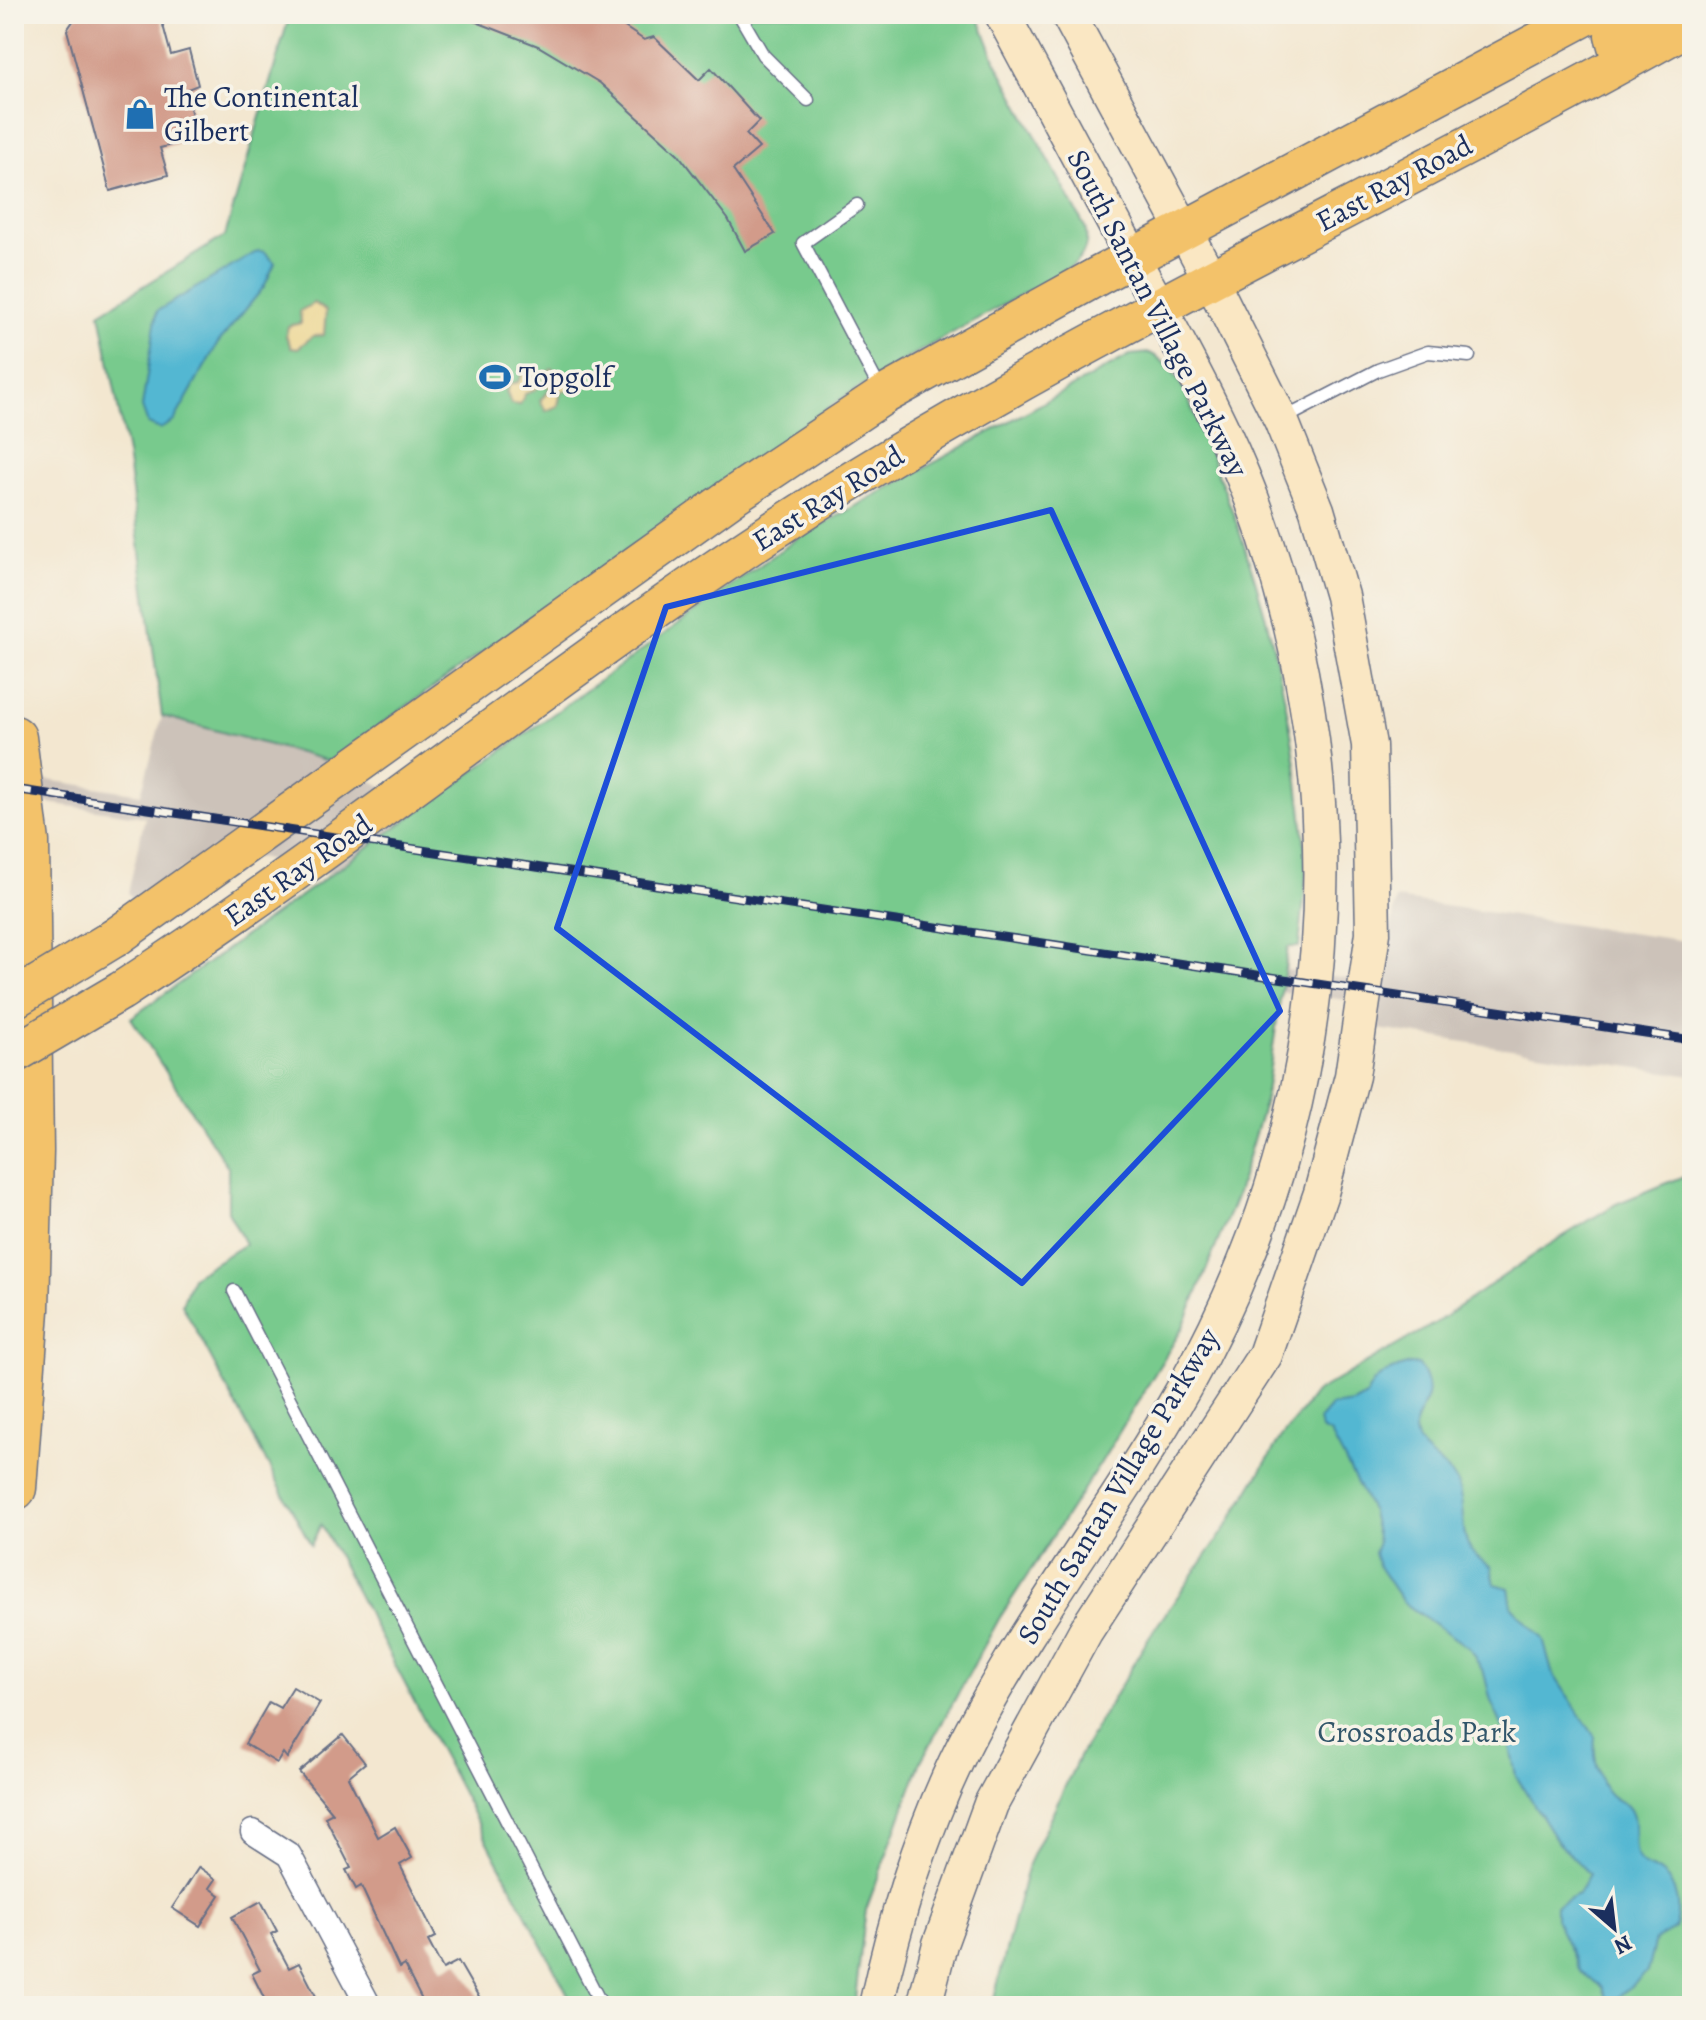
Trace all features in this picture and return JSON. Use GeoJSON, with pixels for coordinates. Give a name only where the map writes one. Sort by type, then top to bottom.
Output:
{"type":"FeatureCollection","features":[{"type":"Feature","properties":{"kind":"highway"},"geometry":{"type":"LineString","coordinates":[[14,738],[27,842],[31,1151],[27,1310],[14,1488]]}},
{"type":"Feature","properties":{"kind":"main road","name":"South Santan Village Parkway"},"geometry":{"type":"LineString","coordinates":[[876,2006],[889,1947],[919,1851],[971,1732],[1039,1616],[1146,1453],[1233,1294],[1288,1137],[1304,1057],[1321,893],[1319,790],[1309,709],[1290,621],[1250,495],[1204,391],[1002,14]]}},
{"type":"Feature","properties":{"kind":"main road","name":"South Santan Village Parkway"},"geometry":{"type":"LineString","coordinates":[[924,2006],[940,1944],[991,1804],[1085,1632],[1265,1355],[1321,1193],[1352,1076],[1373,933],[1369,745],[1342,596],[1317,510],[1281,420],[1211,280],[1068,14]]}},
{"type":"Feature","properties":{"kind":"main road","name":"East Ray Road"},"geometry":{"type":"LineString","coordinates":[[14,999],[116,937],[734,495],[884,395],[1590,14]]}},
{"type":"Feature","properties":{"kind":"main road"},"geometry":{"type":"LineString","coordinates":[[1622,63],[1614,35],[1618,29],[1643,14]]}},
{"type":"Feature","properties":{"kind":"main road","name":"East Ray Road"},"geometry":{"type":"LineString","coordinates":[[14,1054],[121,991],[343,839],[700,578],[876,466],[1160,307],[1692,24]]}},
{"type":"Feature","properties":{"kind":"street"},"geometry":{"type":"LineString","coordinates":[[253,1832],[289,1855],[369,2006]]}},
{"type":"Feature","properties":{"kind":"lane"},"geometry":{"type":"LineString","coordinates":[[739,14],[763,55],[808,100]]}},
{"type":"Feature","properties":{"kind":"lane"},"geometry":{"type":"LineString","coordinates":[[857,205],[803,243],[884,395]]}},
{"type":"Feature","properties":{"kind":"lane"},"geometry":{"type":"LineString","coordinates":[[1281,420],[1378,370],[1428,352],[1469,356]]}},
{"type":"Feature","properties":{"kind":"lane"},"geometry":{"type":"LineString","coordinates":[[234,1291],[602,2006]]}},
{"type":"Feature","properties":{"kind":"highlighted area"},"geometry":{"type":"Polygon","coordinates":[[[1051,510],[1280,1011],[1022,1283],[557,928],[666,607],[1051,510]]]}},
{"type":"Feature","properties":{"kind":"shaded area"},"geometry":{"type":"Polygon","coordinates":[[[162,716],[329,761],[419,803],[1288,947],[1287,970],[1383,983],[1396,899],[1692,942],[1692,1076],[1379,1029],[1380,1004],[330,873],[213,848],[135,901],[128,893],[145,817],[14,798],[14,775],[141,794],[162,716]]]}},
{"type":"Feature","properties":{"kind":"green space","name":"Topgolf"},"geometry":{"type":"Polygon","coordinates":[[[290,14],[977,14],[996,62],[1085,227],[1085,249],[1072,266],[841,399],[329,761],[162,716],[127,454],[100,313],[225,236],[290,14]]]}},
{"type":"Feature","properties":{"kind":"green space"},"geometry":{"type":"Polygon","coordinates":[[[1150,353],[1171,369],[1185,392],[1250,562],[1272,642],[1289,723],[1305,847],[1306,874],[1299,947],[1288,947],[1265,1100],[1236,1197],[1183,1327],[1100,1464],[999,1619],[921,1761],[866,1910],[854,2006],[574,2006],[321,1524],[311,1545],[182,1304],[192,1277],[245,1244],[228,1211],[228,1167],[131,1018],[799,537],[1130,355],[1150,353]]]}},
{"type":"Feature","properties":{"kind":"green space","name":"Crossroads Park"},"geometry":{"type":"Polygon","coordinates":[[[1692,1173],[1692,2006],[992,2006],[1028,1864],[1080,1755],[1149,1637],[1228,1525],[1280,1439],[1315,1393],[1437,1322],[1544,1248],[1616,1204],[1692,1173]]]}},
{"type":"Feature","properties":{"kind":"sand"},"geometry":{"type":"Polygon","coordinates":[[[314,303],[326,311],[324,335],[313,336],[298,348],[291,347],[286,336],[288,326],[301,323],[300,311],[314,303]]]}},
{"type":"Feature","properties":{"kind":"sand"},"geometry":{"type":"Polygon","coordinates":[[[525,368],[534,371],[537,389],[525,394],[520,405],[511,404],[506,391],[510,384],[518,382],[525,368]]]}},
{"type":"Feature","properties":{"kind":"sand"},"geometry":{"type":"Polygon","coordinates":[[[552,368],[563,377],[569,374],[576,380],[571,390],[561,391],[558,406],[546,411],[540,400],[550,390],[542,376],[552,368]]]}},
{"type":"Feature","properties":{"kind":"water"},"geometry":{"type":"Polygon","coordinates":[[[258,251],[265,252],[275,263],[264,287],[218,343],[174,421],[160,429],[148,424],[142,407],[157,311],[258,251]]]}},
{"type":"Feature","properties":{"kind":"water"},"geometry":{"type":"Polygon","coordinates":[[[1410,1364],[1419,1365],[1428,1390],[1416,1421],[1417,1440],[1449,1472],[1458,1486],[1466,1541],[1479,1558],[1491,1566],[1495,1584],[1509,1588],[1512,1607],[1543,1639],[1552,1672],[1595,1737],[1602,1783],[1610,1795],[1632,1814],[1637,1857],[1662,1874],[1675,1893],[1677,1914],[1674,1929],[1655,1940],[1647,1972],[1617,1998],[1606,1998],[1602,1987],[1580,1971],[1556,1921],[1556,1906],[1578,1894],[1589,1874],[1557,1841],[1516,1776],[1509,1741],[1491,1701],[1484,1673],[1469,1648],[1403,1602],[1378,1565],[1374,1553],[1378,1542],[1370,1508],[1331,1434],[1321,1429],[1319,1420],[1331,1406],[1353,1403],[1366,1396],[1373,1383],[1383,1374],[1410,1364]]]}},
{"type":"Feature","properties":{"kind":"building","name":"The Continental Gilbert"},"geometry":{"type":"Polygon","coordinates":[[[78,14],[160,14],[171,55],[189,50],[198,85],[185,90],[198,138],[160,148],[168,175],[110,191],[67,30],[78,14]]]}},
{"type":"Feature","properties":{"kind":"building"},"geometry":{"type":"Polygon","coordinates":[[[456,14],[605,14],[644,40],[654,37],[699,80],[711,68],[759,121],[746,134],[759,148],[733,170],[775,234],[745,251],[728,219],[678,154],[600,83],[538,46],[456,14]]]}},
{"type":"Feature","properties":{"kind":"building"},"geometry":{"type":"Polygon","coordinates":[[[293,1687],[320,1703],[287,1758],[283,1753],[277,1763],[245,1744],[269,1702],[280,1708],[293,1687]]]}},
{"type":"Feature","properties":{"kind":"building"},"geometry":{"type":"Polygon","coordinates":[[[343,1735],[365,1763],[348,1777],[378,1837],[395,1827],[412,1858],[400,1865],[436,1937],[428,1941],[443,1969],[458,1961],[484,2006],[425,2006],[404,1965],[399,1968],[361,1886],[356,1889],[346,1870],[351,1868],[325,1817],[333,1813],[299,1772],[343,1735]]]}},
{"type":"Feature","properties":{"kind":"building"},"geometry":{"type":"Polygon","coordinates":[[[199,1867],[216,1879],[210,1888],[220,1895],[200,1926],[172,1908],[199,1867]]]}},
{"type":"Feature","properties":{"kind":"building"},"geometry":{"type":"Polygon","coordinates":[[[261,1901],[277,1931],[271,1934],[289,1968],[299,1963],[321,2006],[268,2006],[252,1974],[260,1970],[232,1917],[261,1901]]]}},
{"type":"Feature","properties":{"kind":"railway"},"geometry":{"type":"LineString","coordinates":[[14,789],[1692,1040]]}},
{"type":"Feature","properties":{"kind":"place","name":"The Continental Gilbert"},"geometry":{"type":"Point","coordinates":[140,114]}},
{"type":"Feature","properties":{"kind":"place","name":"Topgolf"},"geometry":{"type":"Point","coordinates":[495,377]}}]}
